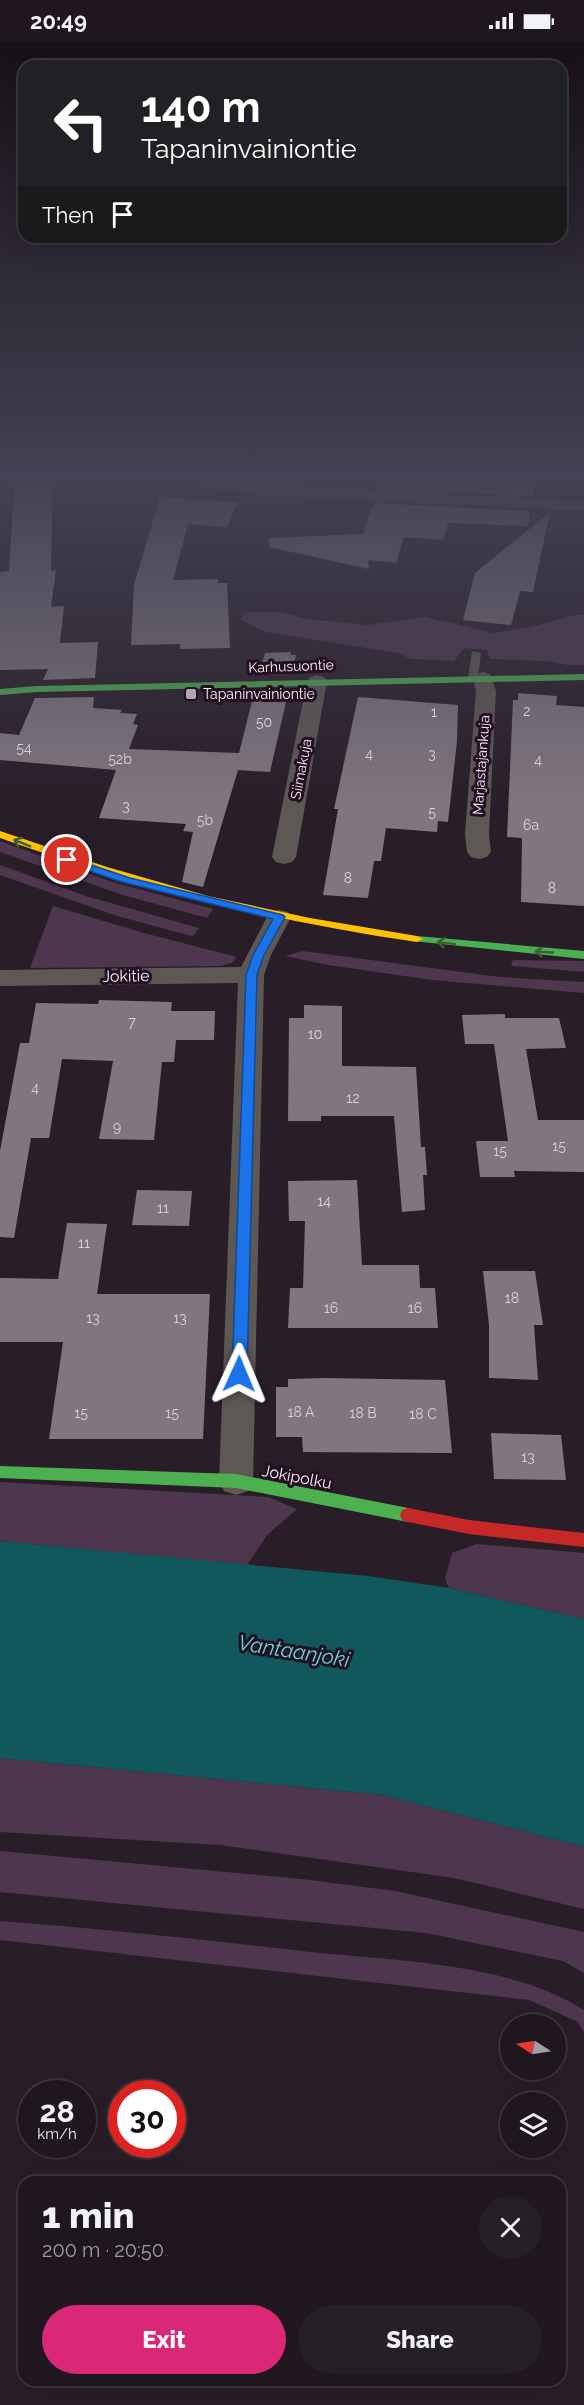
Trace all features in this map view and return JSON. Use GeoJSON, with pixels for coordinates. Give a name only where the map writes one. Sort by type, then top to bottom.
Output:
{"type":"FeatureCollection","features":[{"type":"Feature","properties":{"kind":"street","name":"Karhusuontie"},"geometry":{"type":"LineString","coordinates":[[0,692],[317,681],[584,677]]}},
{"type":"Feature","properties":{"kind":"street","name":"Marjastajankuja"},"geometry":{"type":"LineString","coordinates":[[478,678],[486,691],[477,834],[479,852]]}},
{"type":"Feature","properties":{"kind":"street","name":"Siimakuja"},"geometry":{"type":"LineString","coordinates":[[284,857],[317,681]]}},
{"type":"Feature","properties":{"kind":"street"},"geometry":{"type":"LineString","coordinates":[[0,834],[271,932],[368,933],[493,949],[584,955]]}},
{"type":"Feature","properties":{"kind":"street"},"geometry":{"type":"LineString","coordinates":[[236,1481],[251,975],[271,932]]}},
{"type":"Feature","properties":{"kind":"street","name":"Jokitie"},"geometry":{"type":"LineString","coordinates":[[0,978],[251,975]]}},
{"type":"Feature","properties":{"kind":"street","name":"Jokipolku"},"geometry":{"type":"LineString","coordinates":[[0,1472],[236,1481],[469,1527],[584,1540]]}},
{"type":"Feature","properties":{"kind":"lane"},"geometry":{"type":"LineString","coordinates":[[476,653],[478,678]]}},
{"type":"Feature","properties":{"kind":"shaded area"},"geometry":{"type":"Polygon","coordinates":[[[248,612],[280,612],[306,619],[368,625],[425,617],[493,633],[584,615],[584,665],[490,659],[487,650],[464,648],[454,661],[411,659],[398,653],[265,632],[240,619],[248,612]]]}},
{"type":"Feature","properties":{"kind":"shaded area"},"geometry":{"type":"Polygon","coordinates":[[[0,841],[112,882],[213,909],[207,918],[123,895],[0,852],[0,841]]]}},
{"type":"Feature","properties":{"kind":"shaded area"},"geometry":{"type":"Polygon","coordinates":[[[0,865],[86,896],[199,928],[191,936],[114,915],[0,875],[0,865]]]}},
{"type":"Feature","properties":{"kind":"shaded area"},"geometry":{"type":"Polygon","coordinates":[[[53,906],[237,957],[232,963],[220,966],[30,968],[53,906]]]}},
{"type":"Feature","properties":{"kind":"shaded area"},"geometry":{"type":"Polygon","coordinates":[[[303,951],[500,977],[584,982],[584,993],[432,980],[328,965],[285,956],[303,951]]]}},
{"type":"Feature","properties":{"kind":"shaded area"},"geometry":{"type":"Polygon","coordinates":[[[513,960],[584,961],[584,972],[513,966],[511,965],[513,960]]]}},
{"type":"Feature","properties":{"kind":"shaded area"},"geometry":{"type":"Polygon","coordinates":[[[0,1482],[268,1497],[297,1509],[267,1535],[247,1565],[0,1541],[0,1482]]]}},
{"type":"Feature","properties":{"kind":"shaded area"},"geometry":{"type":"Polygon","coordinates":[[[477,1544],[584,1553],[584,1619],[449,1588],[445,1578],[452,1553],[477,1544]]]}},
{"type":"Feature","properties":{"kind":"shaded area"},"geometry":{"type":"Polygon","coordinates":[[[0,1758],[383,1795],[584,1847],[584,1909],[454,1878],[220,1845],[0,1832],[0,1758]]]}},
{"type":"Feature","properties":{"kind":"shaded area"},"geometry":{"type":"Polygon","coordinates":[[[0,1851],[302,1879],[395,1891],[584,1932],[584,1973],[563,1961],[426,1933],[0,1892],[0,1851]]]}},
{"type":"Feature","properties":{"kind":"shaded area"},"geometry":{"type":"Polygon","coordinates":[[[0,1921],[117,1931],[452,1967],[523,1982],[555,1994],[584,2010],[584,2032],[578,2022],[566,2017],[566,2014],[560,2014],[529,2000],[0,1940],[0,1921]]]}},
{"type":"Feature","properties":{"kind":"water","name":"Vantaanjoki"},"geometry":{"type":"Polygon","coordinates":[[[0,1541],[368,1576],[449,1588],[584,1619],[584,1847],[383,1795],[0,1758],[0,1541]]]}},
{"type":"Feature","properties":{"kind":"building"},"geometry":{"type":"Polygon","coordinates":[[[0,584],[54,584],[51,607],[64,606],[60,643],[98,642],[95,678],[43,680],[48,669],[0,670],[0,584]]]}},
{"type":"Feature","properties":{"kind":"building"},"geometry":{"type":"Polygon","coordinates":[[[227,584],[230,648],[180,649],[180,644],[131,645],[134,585],[227,584]]]}},
{"type":"Feature","properties":{"kind":"building"},"geometry":{"type":"Polygon","coordinates":[[[472,584],[535,584],[533,592],[520,591],[511,625],[463,620],[472,584]]]}},
{"type":"Feature","properties":{"kind":"building"},"geometry":{"type":"Polygon","coordinates":[[[291,652],[291,655],[296,655],[292,674],[259,675],[265,653],[291,652]]]}},
{"type":"Feature","properties":{"kind":"building"},"geometry":{"type":"Polygon","coordinates":[[[254,693],[288,693],[270,772],[238,770],[203,887],[182,882],[193,832],[183,831],[186,824],[99,818],[116,770],[0,760],[0,733],[19,735],[35,698],[94,697],[93,708],[122,710],[120,713],[137,714],[133,724],[138,725],[129,749],[239,753],[254,693]]]}},
{"type":"Feature","properties":{"kind":"building"},"geometry":{"type":"Polygon","coordinates":[[[518,693],[557,696],[556,705],[584,707],[584,906],[521,902],[522,838],[507,837],[513,700],[518,700],[518,693]]]}},
{"type":"Feature","properties":{"kind":"building"},"geometry":{"type":"Polygon","coordinates":[[[358,697],[458,705],[457,741],[448,822],[438,821],[437,832],[386,828],[381,861],[374,861],[368,898],[323,895],[338,809],[334,809],[358,697]]]}},
{"type":"Feature","properties":{"kind":"building"},"geometry":{"type":"Polygon","coordinates":[[[99,1000],[172,1002],[171,1011],[215,1011],[214,1040],[176,1040],[174,1062],[162,1062],[154,1140],[99,1139],[113,1061],[62,1059],[49,1138],[31,1138],[14,1238],[0,1237],[0,1151],[20,1043],[29,1043],[36,1003],[98,1004],[99,1000]]]}},
{"type":"Feature","properties":{"kind":"building"},"geometry":{"type":"Polygon","coordinates":[[[304,1005],[342,1006],[342,1066],[416,1067],[421,1147],[425,1147],[427,1175],[423,1175],[425,1210],[402,1212],[394,1116],[321,1116],[321,1121],[288,1121],[289,1018],[304,1018],[304,1005]]]}},
{"type":"Feature","properties":{"kind":"building"},"geometry":{"type":"Polygon","coordinates":[[[505,1014],[505,1018],[559,1018],[566,1048],[526,1049],[538,1120],[584,1120],[584,1172],[514,1171],[515,1177],[480,1177],[476,1141],[508,1141],[494,1044],[465,1044],[462,1015],[505,1014]]]}},
{"type":"Feature","properties":{"kind":"building"},"geometry":{"type":"Polygon","coordinates":[[[357,1180],[362,1265],[419,1265],[420,1288],[435,1288],[438,1328],[288,1328],[290,1288],[303,1288],[305,1221],[289,1221],[288,1181],[357,1180]]]}},
{"type":"Feature","properties":{"kind":"building"},"geometry":{"type":"Polygon","coordinates":[[[137,1190],[192,1191],[189,1226],[132,1225],[137,1190]]]}},
{"type":"Feature","properties":{"kind":"building"},"geometry":{"type":"Polygon","coordinates":[[[67,1223],[107,1224],[97,1294],[210,1294],[203,1439],[49,1439],[63,1342],[0,1342],[0,1278],[58,1279],[67,1223]]]}},
{"type":"Feature","properties":{"kind":"building"},"geometry":{"type":"Polygon","coordinates":[[[483,1271],[535,1271],[543,1325],[534,1325],[538,1380],[489,1378],[489,1325],[483,1271]]]}},
{"type":"Feature","properties":{"kind":"building"},"geometry":{"type":"Polygon","coordinates":[[[288,1379],[445,1380],[452,1453],[303,1452],[302,1437],[276,1437],[276,1387],[288,1387],[288,1379]]]}},
{"type":"Feature","properties":{"kind":"building"},"geometry":{"type":"Polygon","coordinates":[[[491,1433],[561,1435],[566,1480],[494,1479],[491,1433]]]}},
{"type":"Feature","properties":{"kind":"traffic: fast"},"geometry":{"type":"LineString","coordinates":[[0,692],[37,689],[584,677]]}},
{"type":"Feature","properties":{"kind":"traffic: fast"},"geometry":{"type":"LineString","coordinates":[[417,939],[584,955]]}},
{"type":"Feature","properties":{"kind":"traffic: fast"},"geometry":{"type":"LineString","coordinates":[[0,1472],[236,1481],[408,1515]]}},
{"type":"Feature","properties":{"kind":"traffic: slow"},"geometry":{"type":"LineString","coordinates":[[0,834],[103,870],[206,898],[258,911],[417,939]]}},
{"type":"Feature","properties":{"kind":"traffic: jam"},"geometry":{"type":"LineString","coordinates":[[408,1515],[469,1527],[584,1540]]}},
{"type":"Feature","properties":{"kind":"place","name":"Tapaninvainiontie"},"geometry":{"type":"Point","coordinates":[191,694]}},
{"type":"Feature","properties":{"kind":"route"},"geometry":{"type":"LineString","coordinates":[[67,860],[126,880],[279,917],[258,955],[251,975],[239,1374]]}}]}
